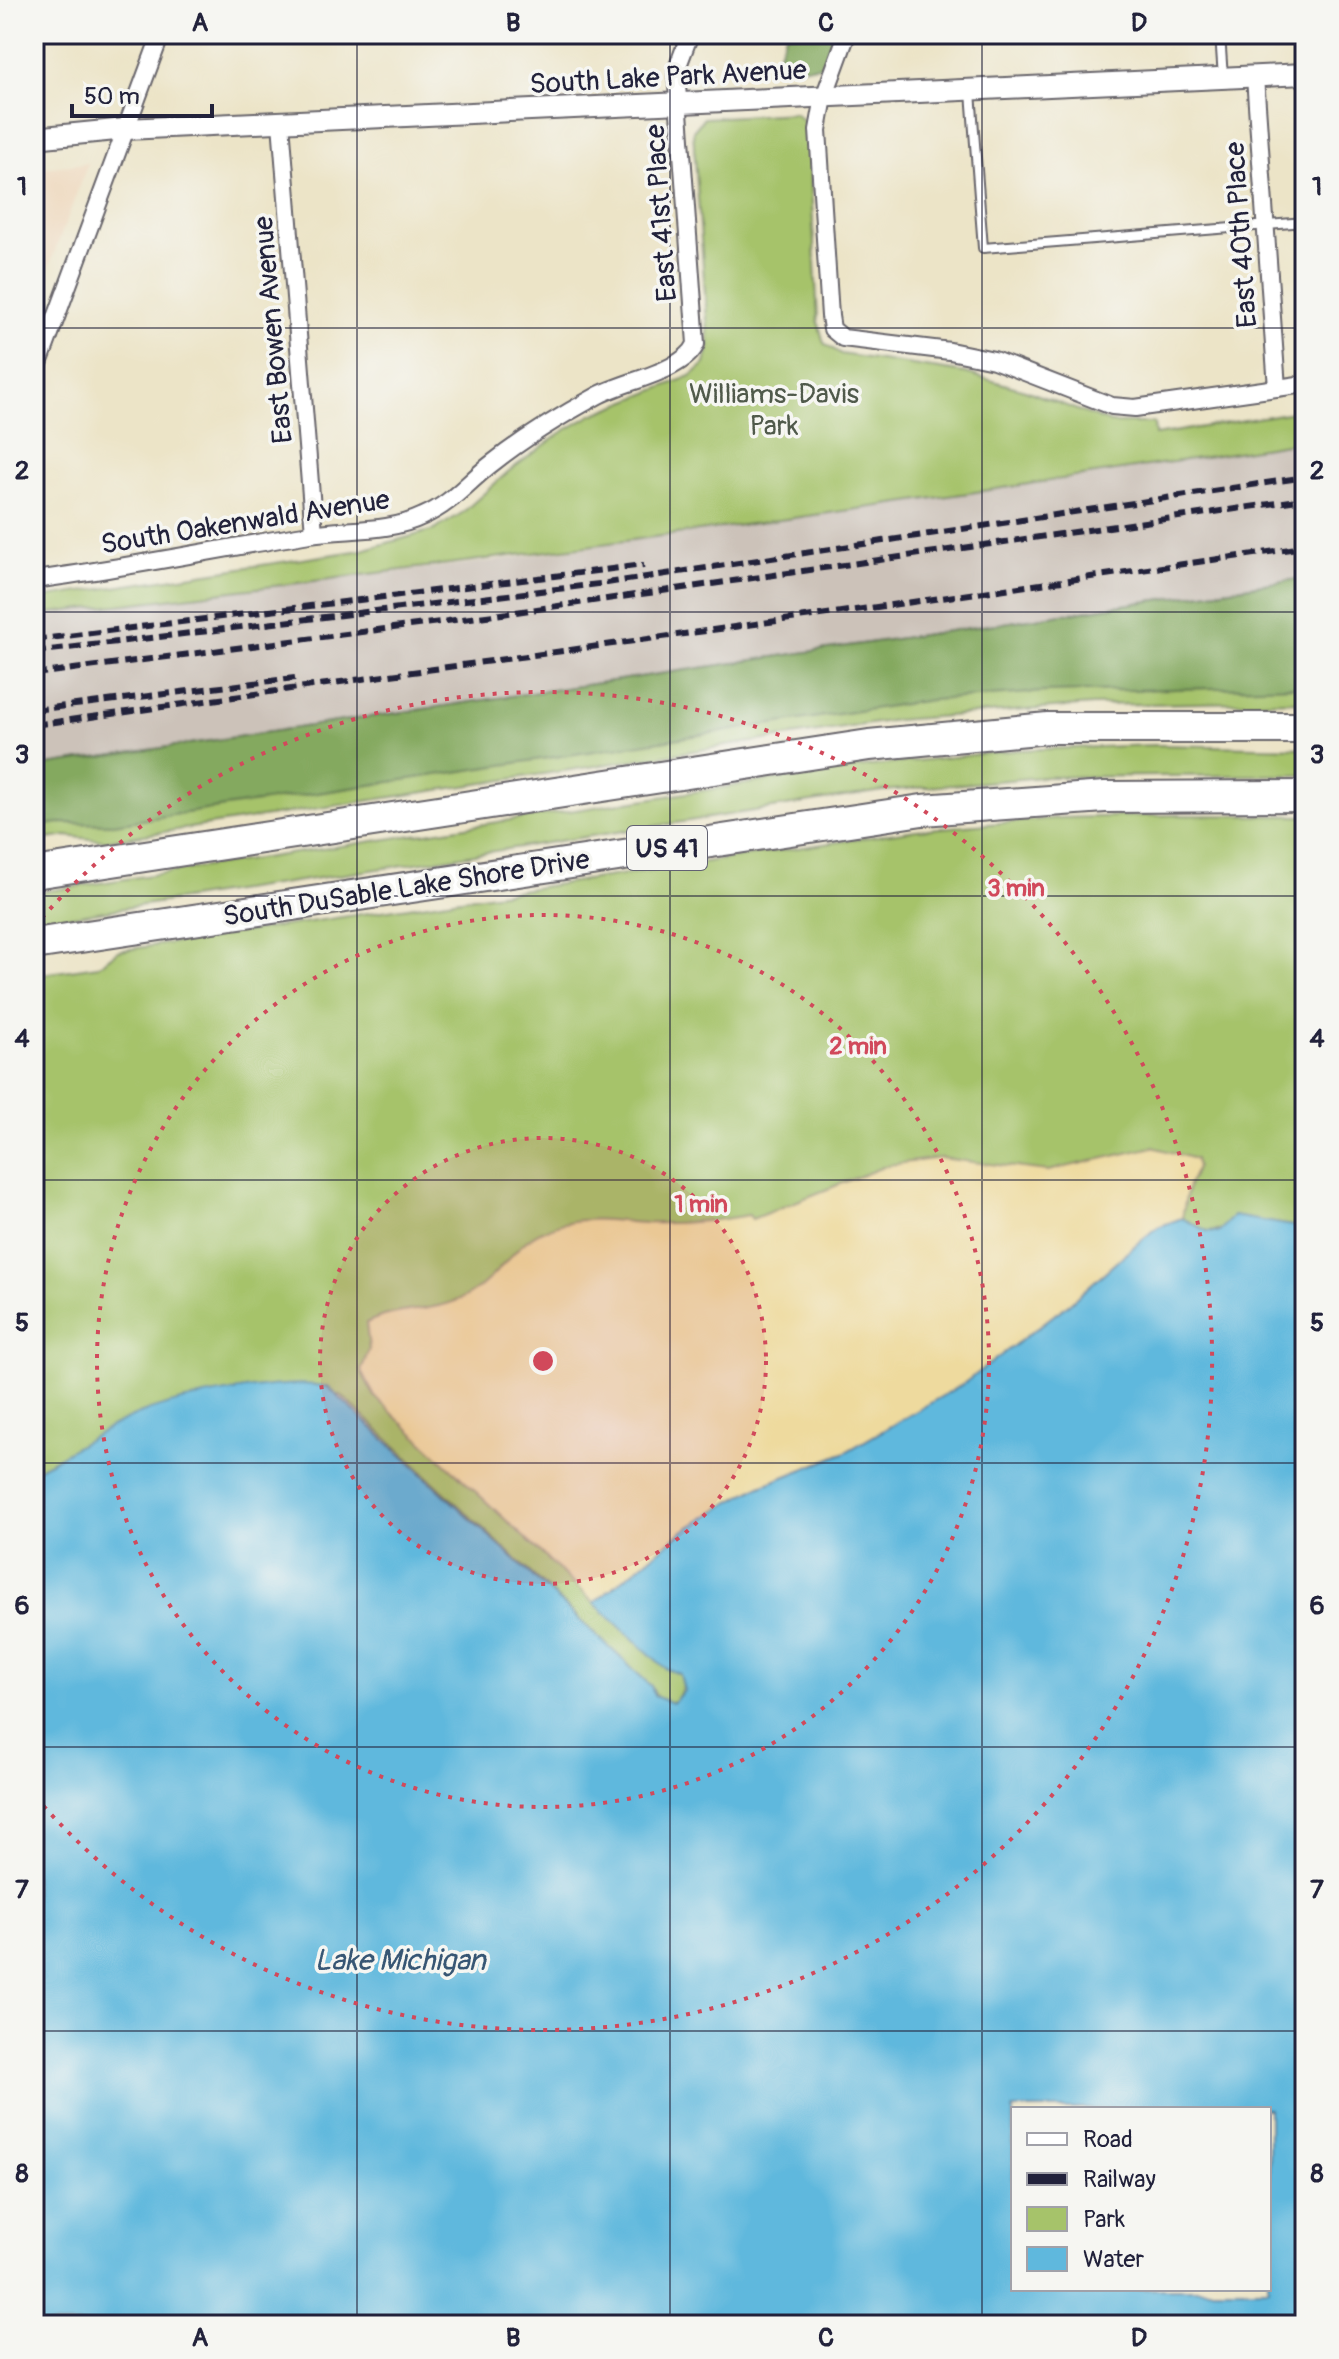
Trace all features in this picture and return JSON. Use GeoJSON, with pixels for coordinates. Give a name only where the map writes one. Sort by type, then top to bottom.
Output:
{"type":"FeatureCollection","features":[{"type":"Feature","properties":{"kind":"highway"},"geometry":{"type":"LineString","coordinates":[[34,873],[884,743],[1048,728],[1305,728]]}},
{"type":"Feature","properties":{"kind":"highway","name":"South DuSable Lake Shore Drive"},"geometry":{"type":"LineString","coordinates":[[34,944],[922,810],[1105,797],[1305,796]]}},
{"type":"Feature","properties":{"kind":"street","name":"East 41st Place"},"geometry":{"type":"LineString","coordinates":[[690,34],[676,71],[696,344]]}},
{"type":"Feature","properties":{"kind":"street"},"geometry":{"type":"LineString","coordinates":[[847,34],[824,97],[818,130],[830,316],[832,329],[843,338],[994,360],[1112,406],[1135,408],[1305,384]]}},
{"type":"Feature","properties":{"kind":"street"},"geometry":{"type":"LineString","coordinates":[[34,377],[160,38]]}},
{"type":"Feature","properties":{"kind":"street","name":"South Lake Park Avenue"},"geometry":{"type":"LineString","coordinates":[[34,138],[126,129],[1305,74]]}},
{"type":"Feature","properties":{"kind":"street","name":"East 40th Place"},"geometry":{"type":"LineString","coordinates":[[1255,77],[1277,388]]}},
{"type":"Feature","properties":{"kind":"street","name":"East Bowen Avenue"},"geometry":{"type":"LineString","coordinates":[[281,123],[314,533]]}},
{"type":"Feature","properties":{"kind":"street","name":"South Oakenwald Avenue"},"geometry":{"type":"LineString","coordinates":[[34,580],[314,533],[393,526],[447,505],[489,466],[544,426],[628,381],[678,364],[691,355],[696,344]]}},
{"type":"Feature","properties":{"kind":"lane"},"geometry":{"type":"LineString","coordinates":[[138,34],[160,38]]}},
{"type":"Feature","properties":{"kind":"lane"},"geometry":{"type":"LineString","coordinates":[[1220,34],[1223,79]]}},
{"type":"Feature","properties":{"kind":"lane"},"geometry":{"type":"LineString","coordinates":[[971,90],[983,248],[1305,222]]}},
{"type":"Feature","properties":{"kind":"shaded area"},"geometry":{"type":"Polygon","coordinates":[[[88,163],[34,307],[34,169],[88,163]]]}},
{"type":"Feature","properties":{"kind":"shaded area"},"geometry":{"type":"Polygon","coordinates":[[[1305,441],[1305,578],[34,767],[34,615],[499,560],[1077,478],[1305,441]]]}},
{"type":"Feature","properties":{"kind":"green space"},"geometry":{"type":"Polygon","coordinates":[[[786,34],[834,34],[822,66],[773,69],[786,34]]]}},
{"type":"Feature","properties":{"kind":"green space","name":"Williams-Davis Park"},"geometry":{"type":"Polygon","coordinates":[[[795,113],[808,125],[818,322],[824,343],[841,354],[965,373],[1025,390],[1111,423],[1154,423],[1155,435],[1305,410],[1305,441],[671,535],[34,615],[34,599],[362,550],[434,530],[462,513],[509,471],[561,433],[592,415],[691,376],[705,364],[709,346],[693,131],[704,118],[795,113]]]}},
{"type":"Feature","properties":{"kind":"green space"},"geometry":{"type":"Polygon","coordinates":[[[1305,578],[1305,701],[1092,705],[896,720],[105,841],[67,836],[34,841],[34,767],[1305,578]]]}},
{"type":"Feature","properties":{"kind":"green space"},"geometry":{"type":"Polygon","coordinates":[[[1305,578],[1305,686],[1046,692],[931,700],[114,824],[59,823],[34,827],[34,767],[1305,578]]]}},
{"type":"Feature","properties":{"kind":"green space"},"geometry":{"type":"Polygon","coordinates":[[[1155,745],[1305,748],[1305,775],[1042,777],[883,791],[34,922],[34,893],[843,769],[1017,750],[1155,745]]]}},
{"type":"Feature","properties":{"kind":"green space"},"geometry":{"type":"Polygon","coordinates":[[[1305,816],[1305,1228],[1233,1216],[1225,1229],[1207,1231],[1182,1218],[671,1670],[680,1674],[684,1684],[677,1700],[667,1703],[658,1700],[651,1686],[341,1395],[142,1413],[34,1471],[34,975],[98,966],[118,951],[916,830],[1061,818],[1305,816]]]}},
{"type":"Feature","properties":{"kind":"sand"},"geometry":{"type":"Polygon","coordinates":[[[1153,1147],[1195,1159],[1197,1167],[1188,1186],[1182,1218],[1158,1227],[1070,1303],[964,1384],[844,1453],[756,1488],[720,1508],[683,1531],[594,1603],[375,1397],[361,1371],[369,1349],[366,1323],[379,1317],[435,1307],[463,1298],[489,1279],[528,1240],[554,1226],[591,1219],[672,1223],[749,1215],[752,1219],[888,1165],[940,1158],[1048,1171],[1153,1147]]]}},
{"type":"Feature","properties":{"kind":"water","name":"Lake Michigan"},"geometry":{"type":"Polygon","coordinates":[[[1233,1216],[1305,1228],[1305,2325],[34,2325],[34,1471],[114,1425],[159,1407],[263,1387],[328,1387],[651,1686],[654,1696],[672,1703],[684,1691],[680,1674],[666,1669],[594,1603],[683,1531],[720,1508],[756,1488],[844,1453],[963,1384],[1070,1303],[1158,1227],[1182,1218],[1207,1231],[1219,1232],[1233,1216]]]}},
{"type":"Feature","properties":{"kind":"railway"},"geometry":{"type":"LineString","coordinates":[[34,652],[607,583],[1305,477]]}},
{"type":"Feature","properties":{"kind":"railway"},"geometry":{"type":"LineString","coordinates":[[34,674],[502,614],[1305,499]]}},
{"type":"Feature","properties":{"kind":"railway"},"geometry":{"type":"LineString","coordinates":[[34,725],[1305,547]]}},
{"type":"Feature","properties":{"kind":"railway"},"geometry":{"type":"LineString","coordinates":[[34,640],[644,565]]}},
{"type":"Feature","properties":{"kind":"railway"},"geometry":{"type":"LineString","coordinates":[[34,710],[295,678]]}}]}
